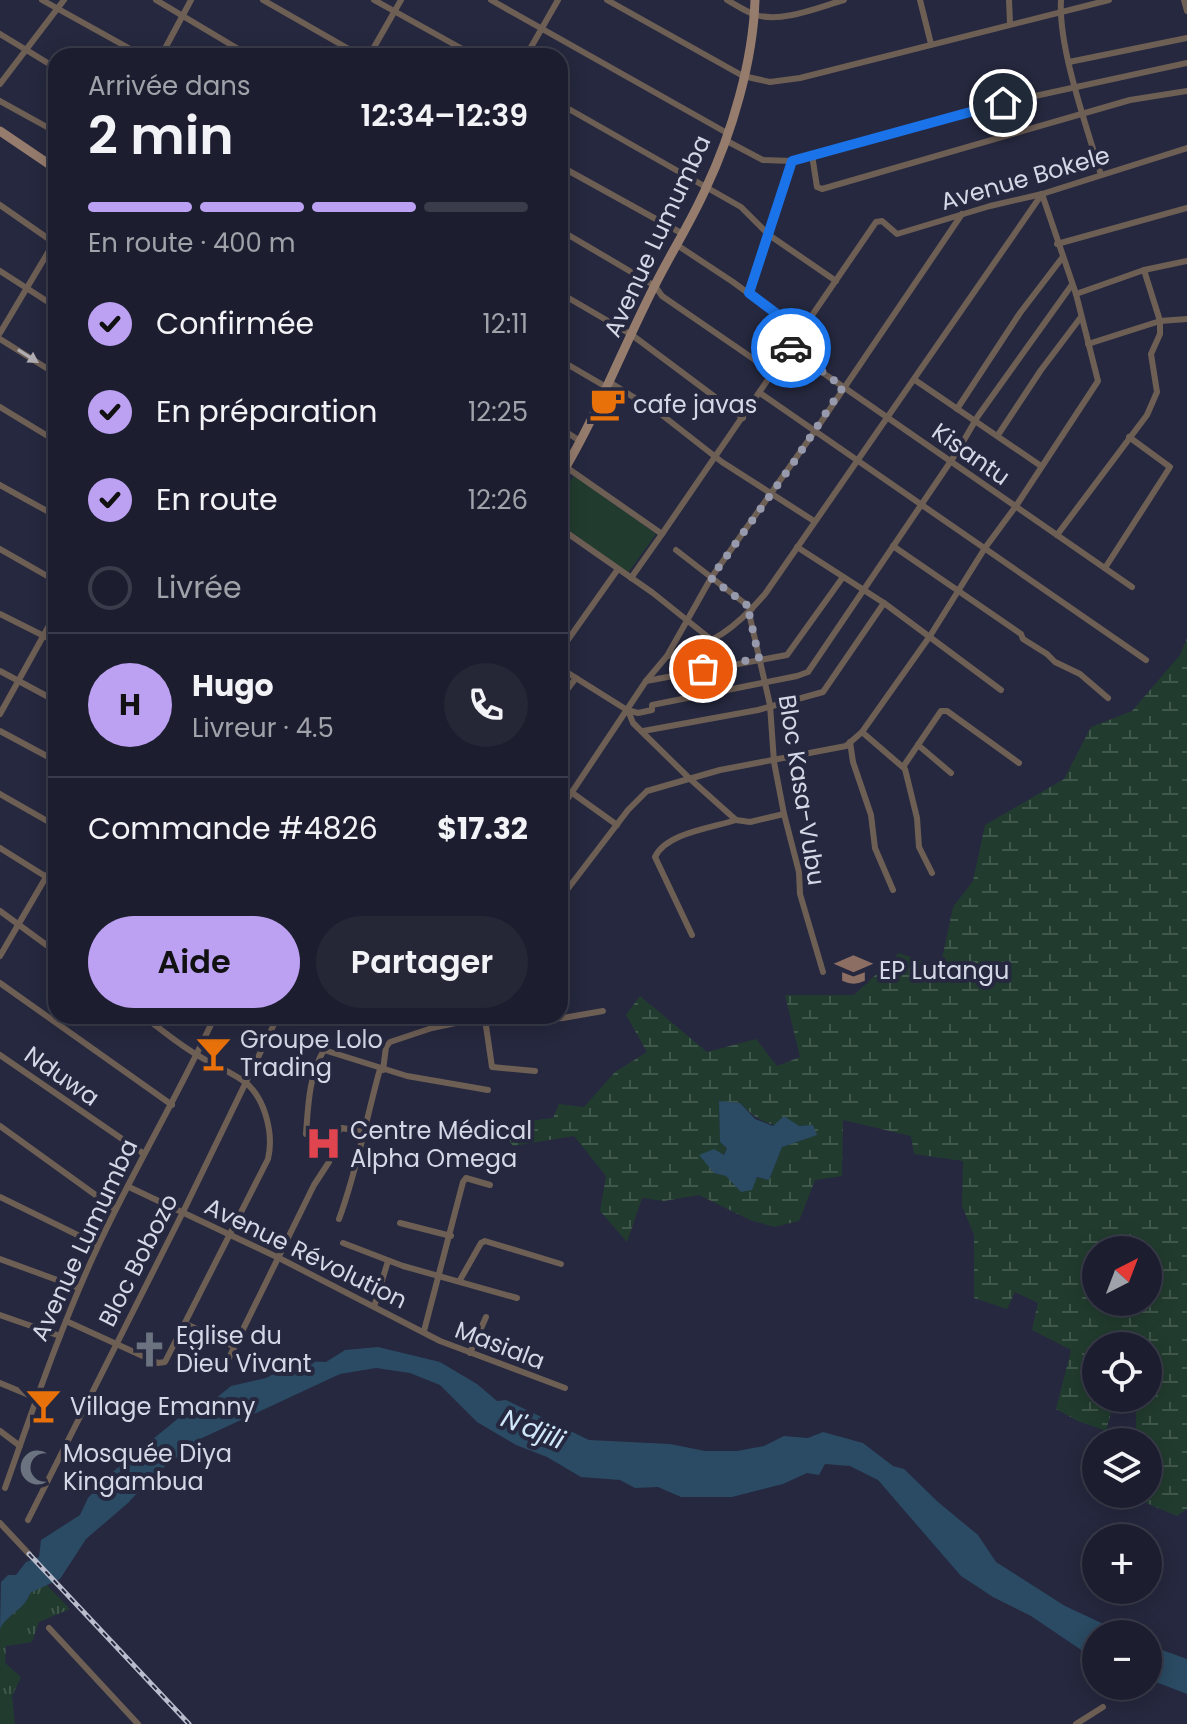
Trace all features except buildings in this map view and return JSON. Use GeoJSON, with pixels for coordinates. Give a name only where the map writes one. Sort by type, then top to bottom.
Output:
{"type":"FeatureCollection","features":[{"type":"Feature","properties":{"kind":"street"},"geometry":{"type":"LineString","coordinates":[[42,0],[129,48]]}},
{"type":"Feature","properties":{"kind":"street"},"geometry":{"type":"LineString","coordinates":[[0,84],[64,0]]}},
{"type":"Feature","properties":{"kind":"street"},"geometry":{"type":"LineString","coordinates":[[156,0],[237,48]]}},
{"type":"Feature","properties":{"kind":"street"},"geometry":{"type":"LineString","coordinates":[[165,48],[191,0]]}},
{"type":"Feature","properties":{"kind":"street"},"geometry":{"type":"LineString","coordinates":[[263,0],[347,48]]}},
{"type":"Feature","properties":{"kind":"street"},"geometry":{"type":"LineString","coordinates":[[374,0],[461,48]]}},
{"type":"Feature","properties":{"kind":"street"},"geometry":{"type":"LineString","coordinates":[[373,48],[401,0]]}},
{"type":"Feature","properties":{"kind":"street"},"geometry":{"type":"LineString","coordinates":[[491,0],[763,160],[780,163],[1003,103],[1187,63]]}},
{"type":"Feature","properties":{"kind":"street"},"geometry":{"type":"LineString","coordinates":[[530,48],[558,0]]}},
{"type":"Feature","properties":{"kind":"street"},"geometry":{"type":"LineString","coordinates":[[607,0],[743,76],[770,82],[790,80],[1109,0]]}},
{"type":"Feature","properties":{"kind":"street"},"geometry":{"type":"LineString","coordinates":[[727,0],[754,15],[790,14],[843,0]]}},
{"type":"Feature","properties":{"kind":"street","name":"Avenue Lumumba"},"geometry":{"type":"LineString","coordinates":[[568,463],[610,386],[655,286],[707,186],[726,137],[743,76],[755,0]]}},
{"type":"Feature","properties":{"kind":"street"},"geometry":{"type":"LineString","coordinates":[[920,0],[931,44]]}},
{"type":"Feature","properties":{"kind":"street"},"geometry":{"type":"LineString","coordinates":[[1009,0],[1010,23]]}},
{"type":"Feature","properties":{"kind":"street"},"geometry":{"type":"LineString","coordinates":[[1061,0],[1060,12],[1069,62],[1101,175]]}},
{"type":"Feature","properties":{"kind":"street"},"geometry":{"type":"LineString","coordinates":[[1184,0],[1187,11]]}},
{"type":"Feature","properties":{"kind":"street"},"geometry":{"type":"LineString","coordinates":[[0,34],[48,63]]}},
{"type":"Feature","properties":{"kind":"street"},"geometry":{"type":"LineString","coordinates":[[1069,62],[1187,38]]}},
{"type":"Feature","properties":{"kind":"street"},"geometry":{"type":"LineString","coordinates":[[812,155],[817,187],[822,189],[1130,100],[1187,91]]}},
{"type":"Feature","properties":{"kind":"street"},"geometry":{"type":"LineString","coordinates":[[0,101],[48,128]]}},
{"type":"Feature","properties":{"kind":"street"},"geometry":{"type":"LineString","coordinates":[[568,108],[741,207],[769,235],[836,281],[631,578]]}},
{"type":"Feature","properties":{"kind":"street"},"geometry":{"type":"LineString","coordinates":[[0,131],[48,164]]}},
{"type":"Feature","properties":{"kind":"street","name":"Avenue Bokele"},"geometry":{"type":"LineString","coordinates":[[836,281],[876,222],[882,221],[897,234],[1042,194],[1187,148]]}},
{"type":"Feature","properties":{"kind":"street"},"geometry":{"type":"LineString","coordinates":[[749,293],[792,161]]}},
{"type":"Feature","properties":{"kind":"street"},"geometry":{"type":"LineString","coordinates":[[568,170],[683,234]]}},
{"type":"Feature","properties":{"kind":"street"},"geometry":{"type":"LineString","coordinates":[[568,889],[647,791],[689,778],[846,746],[862,732],[930,636],[985,548],[1098,381],[1076,294],[1042,194]]}},
{"type":"Feature","properties":{"kind":"street"},"geometry":{"type":"LineString","coordinates":[[667,656],[713,641],[750,611],[915,380],[1042,194]]}},
{"type":"Feature","properties":{"kind":"street"},"geometry":{"type":"LineString","coordinates":[[0,205],[48,237]]}},
{"type":"Feature","properties":{"kind":"street"},"geometry":{"type":"LineString","coordinates":[[1057,244],[1187,208]]}},
{"type":"Feature","properties":{"kind":"street"},"geometry":{"type":"LineString","coordinates":[[568,796],[646,681],[667,656],[711,578],[962,214]]}},
{"type":"Feature","properties":{"kind":"street"},"geometry":{"type":"LineString","coordinates":[[568,235],[655,286],[662,296],[774,373]]}},
{"type":"Feature","properties":{"kind":"street"},"geometry":{"type":"LineString","coordinates":[[677,245],[801,332]]}},
{"type":"Feature","properties":{"kind":"street"},"geometry":{"type":"LineString","coordinates":[[48,254],[0,336],[48,369]]}},
{"type":"Feature","properties":{"kind":"street"},"geometry":{"type":"LineString","coordinates":[[957,409],[1020,313],[1062,258]]}},
{"type":"Feature","properties":{"kind":"street"},"geometry":{"type":"LineString","coordinates":[[1076,294],[1144,270],[1187,261]]}},
{"type":"Feature","properties":{"kind":"street"},"geometry":{"type":"LineString","coordinates":[[1057,535],[1147,415],[1157,392],[1151,354],[1160,334],[1160,321],[1144,270]]}},
{"type":"Feature","properties":{"kind":"street"},"geometry":{"type":"LineString","coordinates":[[0,271],[48,302]]}},
{"type":"Feature","properties":{"kind":"street"},"geometry":{"type":"LineString","coordinates":[[568,673],[627,710],[638,713],[652,710],[652,705],[808,672],[1071,286]]}},
{"type":"Feature","properties":{"kind":"street"},"geometry":{"type":"LineString","coordinates":[[568,298],[632,335],[743,418]]}},
{"type":"Feature","properties":{"kind":"street"},"geometry":{"type":"LineString","coordinates":[[998,435],[1081,317]]}},
{"type":"Feature","properties":{"kind":"street"},"geometry":{"type":"LineString","coordinates":[[1088,344],[1160,321],[1187,319]]}},
{"type":"Feature","properties":{"kind":"street","name":"Kisantu"},"geometry":{"type":"LineString","coordinates":[[790,350],[1132,587]]}},
{"type":"Feature","properties":{"kind":"street"},"geometry":{"type":"LineString","coordinates":[[568,364],[662,415],[716,458],[814,521]]}},
{"type":"Feature","properties":{"kind":"street"},"geometry":{"type":"LineString","coordinates":[[915,380],[1041,466]]}},
{"type":"Feature","properties":{"kind":"street"},"geometry":{"type":"LineString","coordinates":[[760,393],[1146,660]]}},
{"type":"Feature","properties":{"kind":"street"},"geometry":{"type":"LineString","coordinates":[[0,407],[48,436]]}},
{"type":"Feature","properties":{"kind":"street"},"geometry":{"type":"LineString","coordinates":[[568,433],[580,441]]}},
{"type":"Feature","properties":{"kind":"street"},"geometry":{"type":"LineString","coordinates":[[1105,568],[1170,467],[1129,437]]}},
{"type":"Feature","properties":{"kind":"street"},"geometry":{"type":"LineString","coordinates":[[568,468],[662,534]]}},
{"type":"Feature","properties":{"kind":"street"},"geometry":{"type":"LineString","coordinates":[[0,485],[48,512]]}},
{"type":"Feature","properties":{"kind":"street"},"geometry":{"type":"LineString","coordinates":[[568,534],[713,641]]}},
{"type":"Feature","properties":{"kind":"street"},"geometry":{"type":"LineString","coordinates":[[893,546],[1021,634],[1023,639],[1055,662],[1080,674],[1108,698]]}},
{"type":"Feature","properties":{"kind":"street"},"geometry":{"type":"LineString","coordinates":[[797,547],[884,603],[1001,690]]}},
{"type":"Feature","properties":{"kind":"street"},"geometry":{"type":"LineString","coordinates":[[0,549],[48,576]]}},
{"type":"Feature","properties":{"kind":"street"},"geometry":{"type":"LineString","coordinates":[[676,550],[750,611]]}},
{"type":"Feature","properties":{"kind":"street"},"geometry":{"type":"LineString","coordinates":[[568,640],[618,569]]}},
{"type":"Feature","properties":{"kind":"street"},"geometry":{"type":"LineString","coordinates":[[646,681],[790,653],[843,577]]}},
{"type":"Feature","properties":{"kind":"street"},"geometry":{"type":"LineString","coordinates":[[643,731],[747,713],[823,692],[884,603]]}},
{"type":"Feature","properties":{"kind":"street","name":"Bloc Kasa-Vubu"},"geometry":{"type":"LineString","coordinates":[[750,611],[770,705],[774,762],[799,872],[800,894],[823,972]]}},
{"type":"Feature","properties":{"kind":"street"},"geometry":{"type":"LineString","coordinates":[[0,614],[48,638]]}},
{"type":"Feature","properties":{"kind":"street"},"geometry":{"type":"LineString","coordinates":[[0,714],[48,628]]}},
{"type":"Feature","properties":{"kind":"street"},"geometry":{"type":"LineString","coordinates":[[0,671],[48,697]]}},
{"type":"Feature","properties":{"kind":"street"},"geometry":{"type":"LineString","coordinates":[[568,688],[576,678]]}},
{"type":"Feature","properties":{"kind":"street"},"geometry":{"type":"LineString","coordinates":[[627,710],[633,723],[736,820]]}},
{"type":"Feature","properties":{"kind":"street"},"geometry":{"type":"LineString","coordinates":[[903,767],[941,711],[947,711],[1019,763]]}},
{"type":"Feature","properties":{"kind":"street"},"geometry":{"type":"LineString","coordinates":[[0,731],[48,757]]}},
{"type":"Feature","properties":{"kind":"street"},"geometry":{"type":"LineString","coordinates":[[862,732],[903,767],[917,818],[919,847],[932,873]]}},
{"type":"Feature","properties":{"kind":"street"},"geometry":{"type":"LineString","coordinates":[[850,742],[853,762],[871,815],[875,848],[893,890]]}},
{"type":"Feature","properties":{"kind":"street"},"geometry":{"type":"LineString","coordinates":[[918,745],[951,773]]}},
{"type":"Feature","properties":{"kind":"street"},"geometry":{"type":"LineString","coordinates":[[571,792],[617,825]]}},
{"type":"Feature","properties":{"kind":"street"},"geometry":{"type":"LineString","coordinates":[[0,794],[48,821]]}},
{"type":"Feature","properties":{"kind":"street"},"geometry":{"type":"LineString","coordinates":[[692,935],[655,857],[657,851],[687,833],[736,820],[750,822],[784,814]]}},
{"type":"Feature","properties":{"kind":"street"},"geometry":{"type":"LineString","coordinates":[[0,848],[47,877],[0,956]]}},
{"type":"Feature","properties":{"kind":"street"},"geometry":{"type":"LineString","coordinates":[[0,911],[48,946]]}},
{"type":"Feature","properties":{"kind":"street"},"geometry":{"type":"LineString","coordinates":[[0,983],[48,1017]]}},
{"type":"Feature","properties":{"kind":"street"},"geometry":{"type":"LineString","coordinates":[[568,1017],[603,1011]]}},
{"type":"Feature","properties":{"kind":"street"},"geometry":{"type":"LineString","coordinates":[[58,1024],[172,1105]]}},
{"type":"Feature","properties":{"kind":"street"},"geometry":{"type":"LineString","coordinates":[[66,1321],[162,1364],[186,1324],[270,1152],[266,1119],[254,1092],[245,1081],[197,1055],[154,1024]]}},
{"type":"Feature","properties":{"kind":"street","name":"Avenue Lumumba"},"geometry":{"type":"LineString","coordinates":[[5,1488],[36,1398],[98,1245],[211,1024]]}},
{"type":"Feature","properties":{"kind":"street","name":"Bloc Bobozo"},"geometry":{"type":"LineString","coordinates":[[28,1520],[274,1024]]}},
{"type":"Feature","properties":{"kind":"street"},"geometry":{"type":"LineString","coordinates":[[339,1219],[351,1186],[386,1047],[390,1042],[432,1028],[456,1024]]}},
{"type":"Feature","properties":{"kind":"street"},"geometry":{"type":"LineString","coordinates":[[486,1024],[492,1067],[535,1071]]}},
{"type":"Feature","properties":{"kind":"street"},"geometry":{"type":"LineString","coordinates":[[306,1134],[310,1091],[324,1050],[407,1076],[488,1090]]}},
{"type":"Feature","properties":{"kind":"street","name":"Nduwa"},"geometry":{"type":"LineString","coordinates":[[0,1055],[144,1154]]}},
{"type":"Feature","properties":{"kind":"street"},"geometry":{"type":"LineString","coordinates":[[0,1126],[115,1209]]}},
{"type":"Feature","properties":{"kind":"street"},"geometry":{"type":"LineString","coordinates":[[223,1370],[314,1185],[329,1162],[335,1133],[342,1128],[363,1132]]}},
{"type":"Feature","properties":{"kind":"street"},"geometry":{"type":"LineString","coordinates":[[424,1331],[463,1182],[466,1178],[490,1185]]}},
{"type":"Feature","properties":{"kind":"street","name":"Avenue Révolution"},"geometry":{"type":"LineString","coordinates":[[129,1187],[424,1331]]}},
{"type":"Feature","properties":{"kind":"street"},"geometry":{"type":"LineString","coordinates":[[1,1200],[98,1245]]}},
{"type":"Feature","properties":{"kind":"street"},"geometry":{"type":"LineString","coordinates":[[400,1223],[451,1236]]}},
{"type":"Feature","properties":{"kind":"street"},"geometry":{"type":"LineString","coordinates":[[460,1280],[485,1241],[561,1264]]}},
{"type":"Feature","properties":{"kind":"street"},"geometry":{"type":"LineString","coordinates":[[343,1243],[388,1261],[517,1298]]}},
{"type":"Feature","properties":{"kind":"street"},"geometry":{"type":"LineString","coordinates":[[0,1259],[79,1288]]}},
{"type":"Feature","properties":{"kind":"street"},"geometry":{"type":"LineString","coordinates":[[374,1307],[388,1261]]}},
{"type":"Feature","properties":{"kind":"street"},"geometry":{"type":"LineString","coordinates":[[0,1315],[60,1336]]}},
{"type":"Feature","properties":{"kind":"street"},"geometry":{"type":"LineString","coordinates":[[470,1353],[486,1317]]}},
{"type":"Feature","properties":{"kind":"street"},"geometry":{"type":"LineString","coordinates":[[186,1324],[233,1346]]}},
{"type":"Feature","properties":{"kind":"street","name":"Masiala"},"geometry":{"type":"LineString","coordinates":[[424,1331],[470,1353],[565,1388]]}},
{"type":"Feature","properties":{"kind":"street"},"geometry":{"type":"LineString","coordinates":[[0,1383],[36,1398]]}},
{"type":"Feature","properties":{"kind":"street"},"geometry":{"type":"LineString","coordinates":[[0,1431],[20,1446]]}},
{"type":"Feature","properties":{"kind":"street"},"geometry":{"type":"LineString","coordinates":[[0,1523],[29,1554]]}},
{"type":"Feature","properties":{"kind":"street"},"geometry":{"type":"LineString","coordinates":[[49,1628],[138,1724]]}},
{"type":"Feature","properties":{"kind":"street"},"geometry":{"type":"LineString","coordinates":[[1076,1724],[1103,1707]]}},
{"type":"Feature","properties":{"kind":"green space"},"geometry":{"type":"Polygon","coordinates":[[[574,476],[656,534],[628,573],[568,530],[568,484],[574,476]]]}},
{"type":"Feature","properties":{"kind":"green space"},"geometry":{"type":"Polygon","coordinates":[[[1187,638],[1187,1509],[1177,1516],[1158,1508],[1162,1508],[1162,1428],[1136,1428],[1136,1412],[1162,1412],[1162,1332],[1082,1332],[1082,1412],[1111,1412],[1107,1428],[1078,1421],[1056,1409],[1071,1350],[1032,1330],[1038,1303],[1015,1292],[1007,1309],[974,1298],[974,1235],[962,1206],[963,1161],[914,1154],[911,1136],[843,1120],[842,1176],[815,1180],[799,1221],[774,1227],[750,1220],[699,1195],[664,1201],[642,1198],[627,1242],[600,1211],[606,1176],[574,1136],[513,1146],[499,1125],[553,1118],[559,1104],[584,1107],[615,1072],[647,1052],[626,1015],[640,996],[707,1052],[756,1039],[777,1066],[800,1057],[785,995],[854,995],[899,953],[940,968],[953,907],[973,881],[985,825],[1064,779],[1091,727],[1132,711],[1180,655],[1187,638]],[[719,1101],[720,1142],[727,1148],[714,1173],[769,1180],[782,1147],[816,1135],[813,1125],[765,1122],[740,1103],[719,1101]]]}},
{"type":"Feature","properties":{"kind":"green space"},"geometry":{"type":"Polygon","coordinates":[[[46,1584],[70,1609],[39,1622],[32,1642],[6,1646],[5,1663],[21,1677],[12,1696],[15,1724],[0,1724],[0,1629],[24,1604],[30,1593],[46,1584]]]}},
{"type":"Feature","properties":{"kind":"water"},"geometry":{"type":"Polygon","coordinates":[[[719,1101],[740,1103],[755,1119],[773,1126],[784,1116],[799,1126],[813,1125],[817,1135],[782,1147],[769,1180],[757,1177],[752,1190],[741,1192],[726,1176],[714,1173],[699,1155],[714,1149],[724,1155],[727,1148],[720,1142],[719,1101]]]}},
{"type":"Feature","properties":{"kind":"water","name":"N'djili"},"geometry":{"type":"Polygon","coordinates":[[[378,1347],[440,1362],[477,1384],[497,1401],[506,1400],[589,1440],[737,1451],[764,1446],[784,1436],[808,1438],[823,1432],[863,1443],[893,1466],[904,1469],[978,1535],[996,1562],[1065,1606],[1095,1620],[1082,1620],[1082,1651],[1031,1616],[993,1597],[961,1576],[878,1480],[850,1466],[825,1464],[819,1475],[807,1473],[783,1484],[732,1497],[681,1497],[658,1487],[635,1488],[620,1480],[581,1477],[477,1422],[440,1385],[410,1373],[376,1368],[340,1374],[200,1439],[154,1475],[128,1503],[86,1539],[60,1579],[30,1593],[24,1604],[0,1629],[1,1582],[8,1575],[16,1575],[26,1562],[39,1557],[41,1540],[80,1515],[88,1498],[114,1471],[192,1407],[215,1399],[231,1386],[266,1378],[299,1361],[326,1362],[345,1350],[378,1347]]]}},
{"type":"Feature","properties":{"kind":"water"},"geometry":{"type":"Polygon","coordinates":[[[1162,1650],[1187,1659],[1187,1694],[1162,1684],[1162,1650]]]}},
{"type":"Feature","properties":{"kind":"railway"},"geometry":{"type":"LineString","coordinates":[[29,1554],[189,1724]]}},
{"type":"Feature","properties":{"kind":"way so far"},"geometry":{"type":"LineString","coordinates":[[703,669],[759,658],[749,613],[752,609],[711,578],[843,387],[791,348]]}},
{"type":"Feature","properties":{"kind":"place","name":"cafe javas"},"geometry":{"type":"Point","coordinates":[607,404]}},
{"type":"Feature","properties":{"kind":"place","name":"EP Lutangu"},"geometry":{"type":"Point","coordinates":[853,970]}},
{"type":"Feature","properties":{"kind":"place","name":"Groupe Lolo Trading"},"geometry":{"type":"Point","coordinates":[214,1053]}},
{"type":"Feature","properties":{"kind":"place","name":"Centre Médical Alpha Omega"},"geometry":{"type":"Point","coordinates":[324,1144]}},
{"type":"Feature","properties":{"kind":"place","name":"Eglise du Dieu Vivant"},"geometry":{"type":"Point","coordinates":[150,1349]}},
{"type":"Feature","properties":{"kind":"place","name":"Village Emanny"},"geometry":{"type":"Point","coordinates":[44,1406]}},
{"type":"Feature","properties":{"kind":"place","name":"Mosquée Diya Kingambua"},"geometry":{"type":"Point","coordinates":[37,1467]}},
{"type":"Feature","properties":{"kind":"route"},"geometry":{"type":"LineString","coordinates":[[791,348],[801,332],[749,293],[792,161],[1003,103]]}}]}
